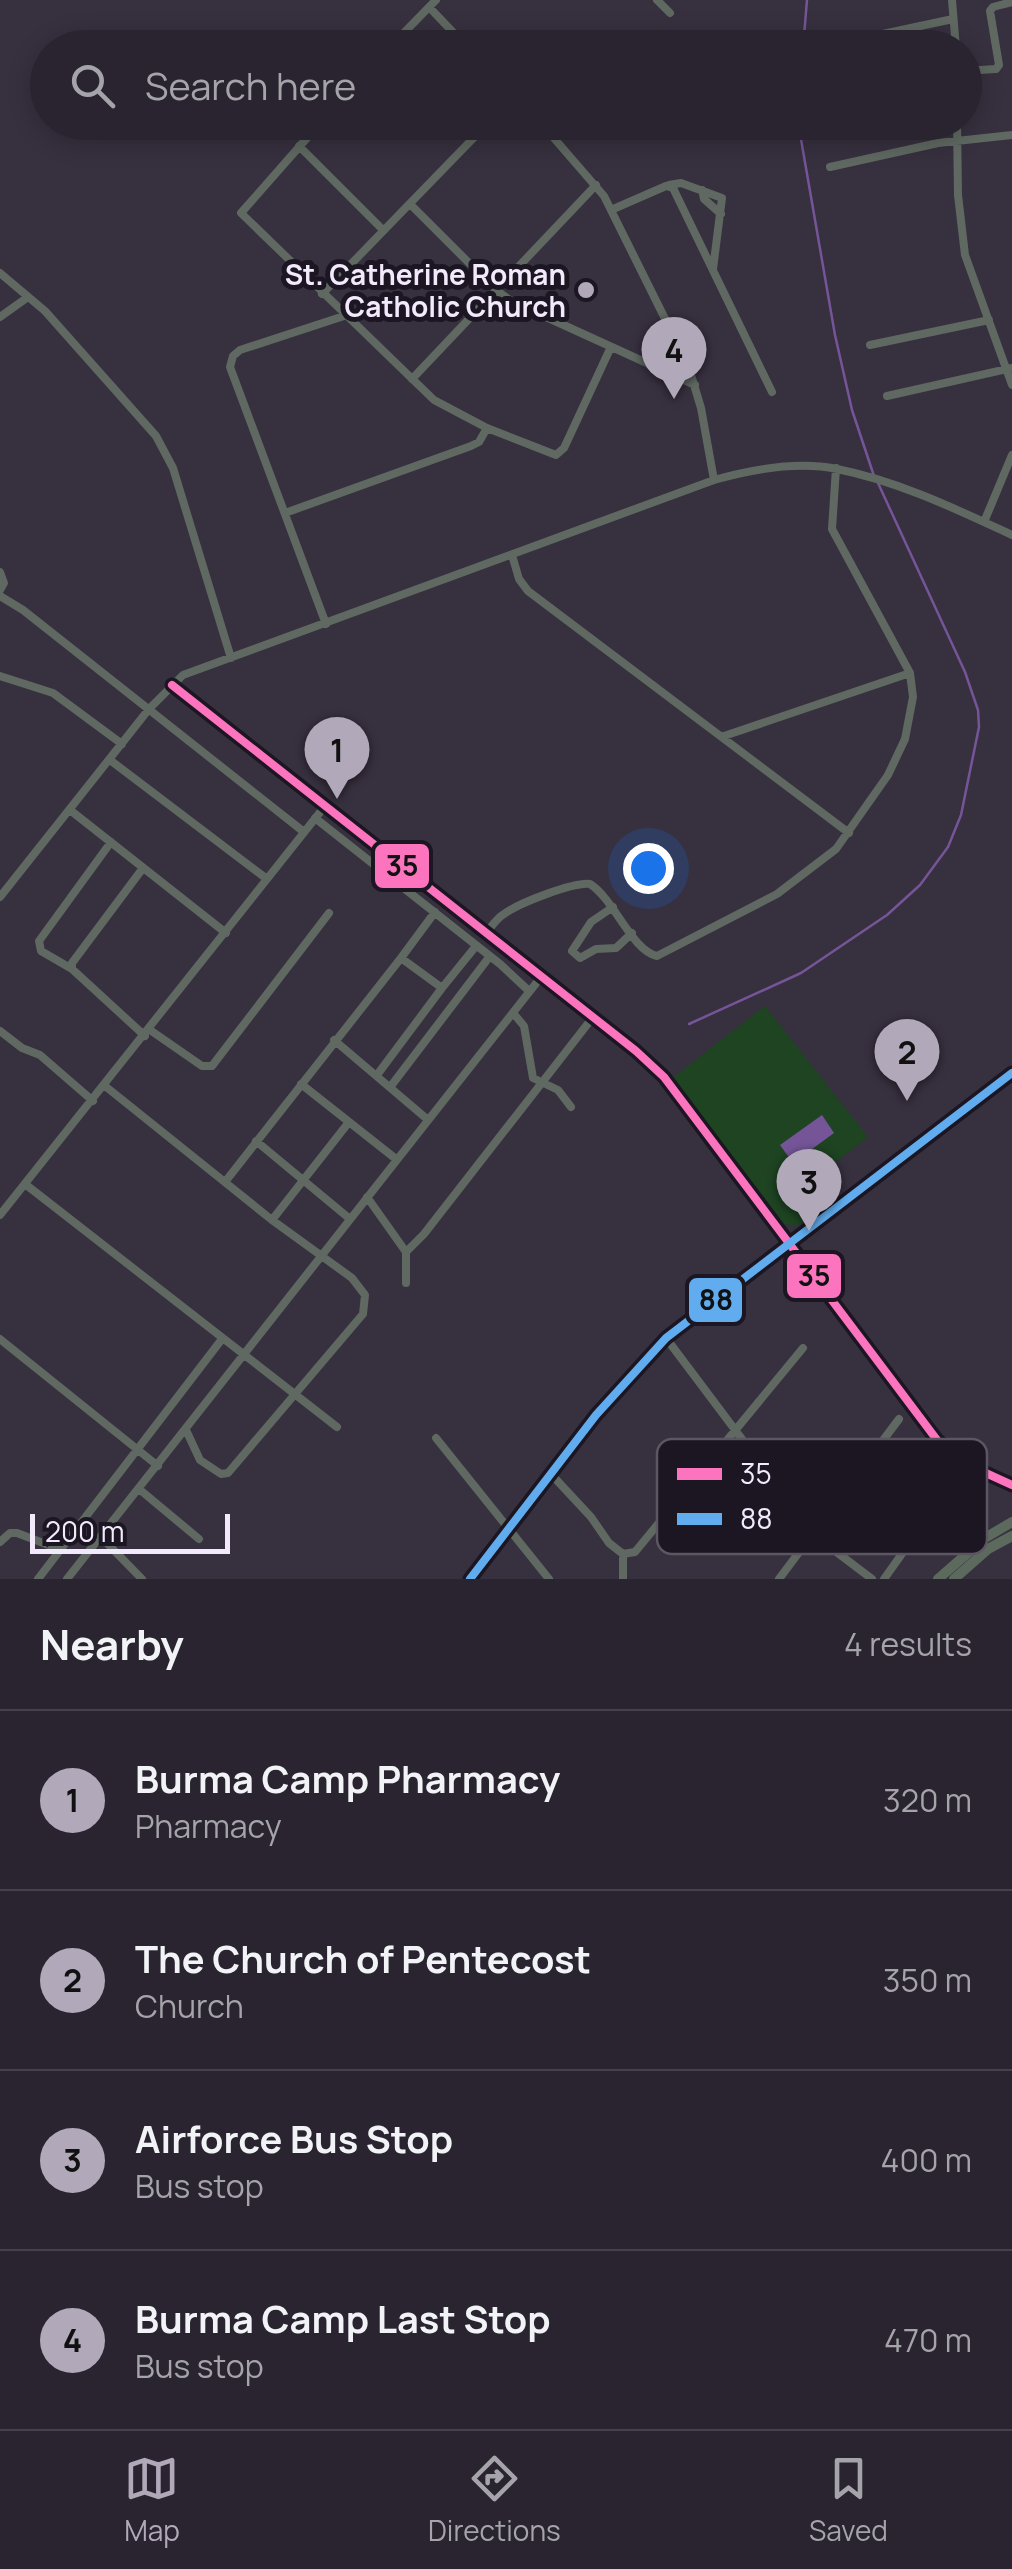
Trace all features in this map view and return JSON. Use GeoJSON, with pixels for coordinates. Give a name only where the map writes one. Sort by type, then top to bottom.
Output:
{"type":"FeatureCollection","features":[{"type":"Feature","properties":{"kind":"main road"},"geometry":{"type":"LineString","coordinates":[[987,1537],[1012,1522]]}},
{"type":"Feature","properties":{"kind":"main road"},"geometry":{"type":"LineString","coordinates":[[987,1550],[1012,1536]]}},
{"type":"Feature","properties":{"kind":"main road"},"geometry":{"type":"LineString","coordinates":[[938,1579],[967,1554]]}},
{"type":"Feature","properties":{"kind":"main road"},"geometry":{"type":"LineString","coordinates":[[954,1579],[982,1554]]}},
{"type":"Feature","properties":{"kind":"street"},"geometry":{"type":"LineString","coordinates":[[657,0],[670,14]]}},
{"type":"Feature","properties":{"kind":"street"},"geometry":{"type":"LineString","coordinates":[[952,0],[954,30]]}},
{"type":"Feature","properties":{"kind":"street"},"geometry":{"type":"LineString","coordinates":[[982,70],[1000,65],[990,11],[1012,2]]}},
{"type":"Feature","properties":{"kind":"street"},"geometry":{"type":"LineString","coordinates":[[407,30],[433,3],[454,30]]}},
{"type":"Feature","properties":{"kind":"street"},"geometry":{"type":"LineString","coordinates":[[902,30],[953,19]]}},
{"type":"Feature","properties":{"kind":"street"},"geometry":{"type":"LineString","coordinates":[[982,139],[1012,135]]}},
{"type":"Feature","properties":{"kind":"street"},"geometry":{"type":"LineString","coordinates":[[304,140],[241,212],[439,404],[551,454],[561,452],[610,348]]}},
{"type":"Feature","properties":{"kind":"street"},"geometry":{"type":"LineString","coordinates":[[322,294],[472,140]]}},
{"type":"Feature","properties":{"kind":"street"},"geometry":{"type":"LineString","coordinates":[[556,140],[596,185],[695,386],[714,480]]}},
{"type":"Feature","properties":{"kind":"street"},"geometry":{"type":"LineString","coordinates":[[958,140],[958,194],[965,254],[1012,385]]}},
{"type":"Feature","properties":{"kind":"street"},"geometry":{"type":"LineString","coordinates":[[830,167],[906,149],[978,140]]}},
{"type":"Feature","properties":{"kind":"street"},"geometry":{"type":"LineString","coordinates":[[299,146],[383,230]]}},
{"type":"Feature","properties":{"kind":"street"},"geometry":{"type":"LineString","coordinates":[[412,379],[596,185]]}},
{"type":"Feature","properties":{"kind":"street"},"geometry":{"type":"LineString","coordinates":[[610,210],[669,185],[702,190],[704,199],[721,214],[713,269]]}},
{"type":"Feature","properties":{"kind":"street"},"geometry":{"type":"LineString","coordinates":[[669,185],[772,392]]}},
{"type":"Feature","properties":{"kind":"street"},"geometry":{"type":"LineString","coordinates":[[410,204],[496,290],[530,311],[695,386]]}},
{"type":"Feature","properties":{"kind":"street"},"geometry":{"type":"LineString","coordinates":[[702,246],[717,244]]}},
{"type":"Feature","properties":{"kind":"street"},"geometry":{"type":"LineString","coordinates":[[0,273],[45,311],[165,450],[231,658]]}},
{"type":"Feature","properties":{"kind":"street"},"geometry":{"type":"LineString","coordinates":[[0,317],[28,297]]}},
{"type":"Feature","properties":{"kind":"street"},"geometry":{"type":"LineString","coordinates":[[326,624],[230,367],[240,350],[344,316]]}},
{"type":"Feature","properties":{"kind":"street"},"geometry":{"type":"LineString","coordinates":[[870,345],[989,320]]}},
{"type":"Feature","properties":{"kind":"street"},"geometry":{"type":"LineString","coordinates":[[887,396],[1009,369]]}},
{"type":"Feature","properties":{"kind":"street"},"geometry":{"type":"LineString","coordinates":[[284,513],[471,446],[479,442],[487,428]]}},
{"type":"Feature","properties":{"kind":"street"},"geometry":{"type":"LineString","coordinates":[[984,522],[1012,455]]}},
{"type":"Feature","properties":{"kind":"street"},"geometry":{"type":"LineString","coordinates":[[0,898],[149,710],[172,685],[195,669],[714,480],[772,468],[836,468],[934,499],[1012,536]]}},
{"type":"Feature","properties":{"kind":"street"},"geometry":{"type":"LineString","coordinates":[[487,932],[506,912],[582,883],[597,888],[650,956],[664,954],[777,894],[836,849],[849,834],[888,775],[905,740],[913,697],[910,674],[832,529],[836,468]]}},
{"type":"Feature","properties":{"kind":"street"},"geometry":{"type":"LineString","coordinates":[[512,555],[528,590],[849,834]]}},
{"type":"Feature","properties":{"kind":"street"},"geometry":{"type":"LineString","coordinates":[[0,572],[4,583],[0,593],[304,832]]}},
{"type":"Feature","properties":{"kind":"street"},"geometry":{"type":"LineString","coordinates":[[724,736],[910,674]]}},
{"type":"Feature","properties":{"kind":"street"},"geometry":{"type":"LineString","coordinates":[[0,676],[53,694],[122,744]]}},
{"type":"Feature","properties":{"kind":"street"},"geometry":{"type":"LineString","coordinates":[[172,685],[487,932],[664,1078],[937,1439]]}},
{"type":"Feature","properties":{"kind":"street"},"geometry":{"type":"LineString","coordinates":[[110,760],[267,879]]}},
{"type":"Feature","properties":{"kind":"street"},"geometry":{"type":"LineString","coordinates":[[0,1215],[325,806]]}},
{"type":"Feature","properties":{"kind":"street"},"geometry":{"type":"LineString","coordinates":[[70,810],[226,933]]}},
{"type":"Feature","properties":{"kind":"street"},"geometry":{"type":"LineString","coordinates":[[316,818],[490,956],[529,992]]}},
{"type":"Feature","properties":{"kind":"street"},"geometry":{"type":"LineString","coordinates":[[111,842],[39,941],[41,951],[72,968],[147,1033],[206,1068],[212,1066],[329,913]]}},
{"type":"Feature","properties":{"kind":"street"},"geometry":{"type":"LineString","coordinates":[[72,968],[144,868]]}},
{"type":"Feature","properties":{"kind":"street"},"geometry":{"type":"LineString","coordinates":[[613,908],[591,922],[572,952],[580,958],[596,949],[616,948],[632,933]]}},
{"type":"Feature","properties":{"kind":"street"},"geometry":{"type":"LineString","coordinates":[[224,1182],[435,912]]}},
{"type":"Feature","properties":{"kind":"street"},"geometry":{"type":"LineString","coordinates":[[377,1075],[476,946]]}},
{"type":"Feature","properties":{"kind":"street"},"geometry":{"type":"LineString","coordinates":[[391,1086],[490,956]]}},
{"type":"Feature","properties":{"kind":"street"},"geometry":{"type":"LineString","coordinates":[[401,958],[442,988]]}},
{"type":"Feature","properties":{"kind":"street"},"geometry":{"type":"LineString","coordinates":[[67,1579],[540,977]]}},
{"type":"Feature","properties":{"kind":"street"},"geometry":{"type":"LineString","coordinates":[[513,1013],[523,1022],[530,1072],[540,1082],[558,1090],[571,1107]]}},
{"type":"Feature","properties":{"kind":"street"},"geometry":{"type":"LineString","coordinates":[[406,1252],[593,1017]]}},
{"type":"Feature","properties":{"kind":"street"},"geometry":{"type":"LineString","coordinates":[[0,1030],[22,1048],[40,1055],[93,1101]]}},
{"type":"Feature","properties":{"kind":"street"},"geometry":{"type":"LineString","coordinates":[[334,1040],[427,1119]]}},
{"type":"Feature","properties":{"kind":"street"},"geometry":{"type":"LineString","coordinates":[[470,1579],[621,1385],[666,1338],[1012,1072]]}},
{"type":"Feature","properties":{"kind":"street"},"geometry":{"type":"LineString","coordinates":[[301,1084],[396,1159]]}},
{"type":"Feature","properties":{"kind":"street"},"geometry":{"type":"LineString","coordinates":[[105,1086],[359,1285],[366,1306],[228,1472],[220,1474],[200,1460],[186,1430]]}},
{"type":"Feature","properties":{"kind":"street"},"geometry":{"type":"LineString","coordinates":[[272,1220],[349,1122]]}},
{"type":"Feature","properties":{"kind":"street"},"geometry":{"type":"LineString","coordinates":[[256,1142],[350,1218]]}},
{"type":"Feature","properties":{"kind":"street"},"geometry":{"type":"LineString","coordinates":[[25,1184],[336,1427]]}},
{"type":"Feature","properties":{"kind":"street"},"geometry":{"type":"LineString","coordinates":[[367,1198],[406,1252],[406,1283]]}},
{"type":"Feature","properties":{"kind":"street"},"geometry":{"type":"LineString","coordinates":[[666,1338],[742,1439]]}},
{"type":"Feature","properties":{"kind":"street"},"geometry":{"type":"LineString","coordinates":[[38,1579],[222,1339]]}},
{"type":"Feature","properties":{"kind":"street"},"geometry":{"type":"LineString","coordinates":[[2,1345],[158,1466]]}},
{"type":"Feature","properties":{"kind":"street"},"geometry":{"type":"LineString","coordinates":[[731,1439],[803,1348]]}},
{"type":"Feature","properties":{"kind":"street"},"geometry":{"type":"LineString","coordinates":[[884,1439],[899,1419]]}},
{"type":"Feature","properties":{"kind":"street"},"geometry":{"type":"LineString","coordinates":[[436,1438],[548,1579]]}},
{"type":"Feature","properties":{"kind":"street"},"geometry":{"type":"LineString","coordinates":[[551,1474],[623,1554],[630,1555],[642,1546],[657,1528]]}},
{"type":"Feature","properties":{"kind":"street"},"geometry":{"type":"LineString","coordinates":[[987,1474],[1012,1485]]}},
{"type":"Feature","properties":{"kind":"street"},"geometry":{"type":"LineString","coordinates":[[139,1489],[199,1539]]}},
{"type":"Feature","properties":{"kind":"street"},"geometry":{"type":"LineString","coordinates":[[0,1542],[10,1532],[59,1549]]}},
{"type":"Feature","properties":{"kind":"street"},"geometry":{"type":"LineString","coordinates":[[100,1537],[142,1579]]}},
{"type":"Feature","properties":{"kind":"street"},"geometry":{"type":"LineString","coordinates":[[623,1554],[623,1579]]}},
{"type":"Feature","properties":{"kind":"street"},"geometry":{"type":"LineString","coordinates":[[780,1579],[799,1554]]}},
{"type":"Feature","properties":{"kind":"street"},"geometry":{"type":"LineString","coordinates":[[839,1554],[872,1579]]}},
{"type":"Feature","properties":{"kind":"street"},"geometry":{"type":"LineString","coordinates":[[884,1579],[902,1554]]}},
{"type":"Feature","properties":{"kind":"green space"},"geometry":{"type":"Polygon","coordinates":[[[765,1006],[868,1137],[795,1194],[811,1216],[798,1226],[784,1224],[671,1079],[765,1006]]]}},
{"type":"Feature","properties":{"kind":"shaded area"},"geometry":{"type":"Polygon","coordinates":[[[822,1115],[834,1133],[793,1163],[780,1145],[822,1115]]]}},
{"type":"Feature","properties":{"kind":"waterway"},"geometry":{"type":"LineString","coordinates":[[804,30],[807,0]]}},
{"type":"Feature","properties":{"kind":"waterway"},"geometry":{"type":"LineString","coordinates":[[801,140],[835,335],[852,410],[874,476]]}},
{"type":"Feature","properties":{"kind":"waterway"},"geometry":{"type":"LineString","coordinates":[[689,1024],[801,973],[887,915],[920,885],[948,847],[961,815],[979,727],[978,710],[965,672],[878,483]]}},
{"type":"Feature","properties":{"kind":"transit line","name":"35"},"geometry":{"type":"LineString","coordinates":[[172,685],[664,1077],[936,1439]]}},
{"type":"Feature","properties":{"kind":"transit line","name":"88"},"geometry":{"type":"LineString","coordinates":[[470,1579],[596,1415],[666,1338],[1012,1073]]}},
{"type":"Feature","properties":{"kind":"transit line","name":"35"},"geometry":{"type":"LineString","coordinates":[[987,1474],[1012,1485]]}},
{"type":"Feature","properties":{"kind":"place","name":"St. Catherine Roman Catholic Church"},"geometry":{"type":"Point","coordinates":[586,290]}},
{"type":"Feature","properties":{"kind":"place","name":"Burma Camp Last Stop"},"geometry":{"type":"Point","coordinates":[674,399]}},
{"type":"Feature","properties":{"kind":"place","name":"Burma Camp Pharmacy"},"geometry":{"type":"Point","coordinates":[337,799]}},
{"type":"Feature","properties":{"kind":"place","name":"The Church of Pentecost"},"geometry":{"type":"Point","coordinates":[907,1101]}},
{"type":"Feature","properties":{"kind":"place","name":"Airforce Bus Stop"},"geometry":{"type":"Point","coordinates":[809,1231]}}]}
